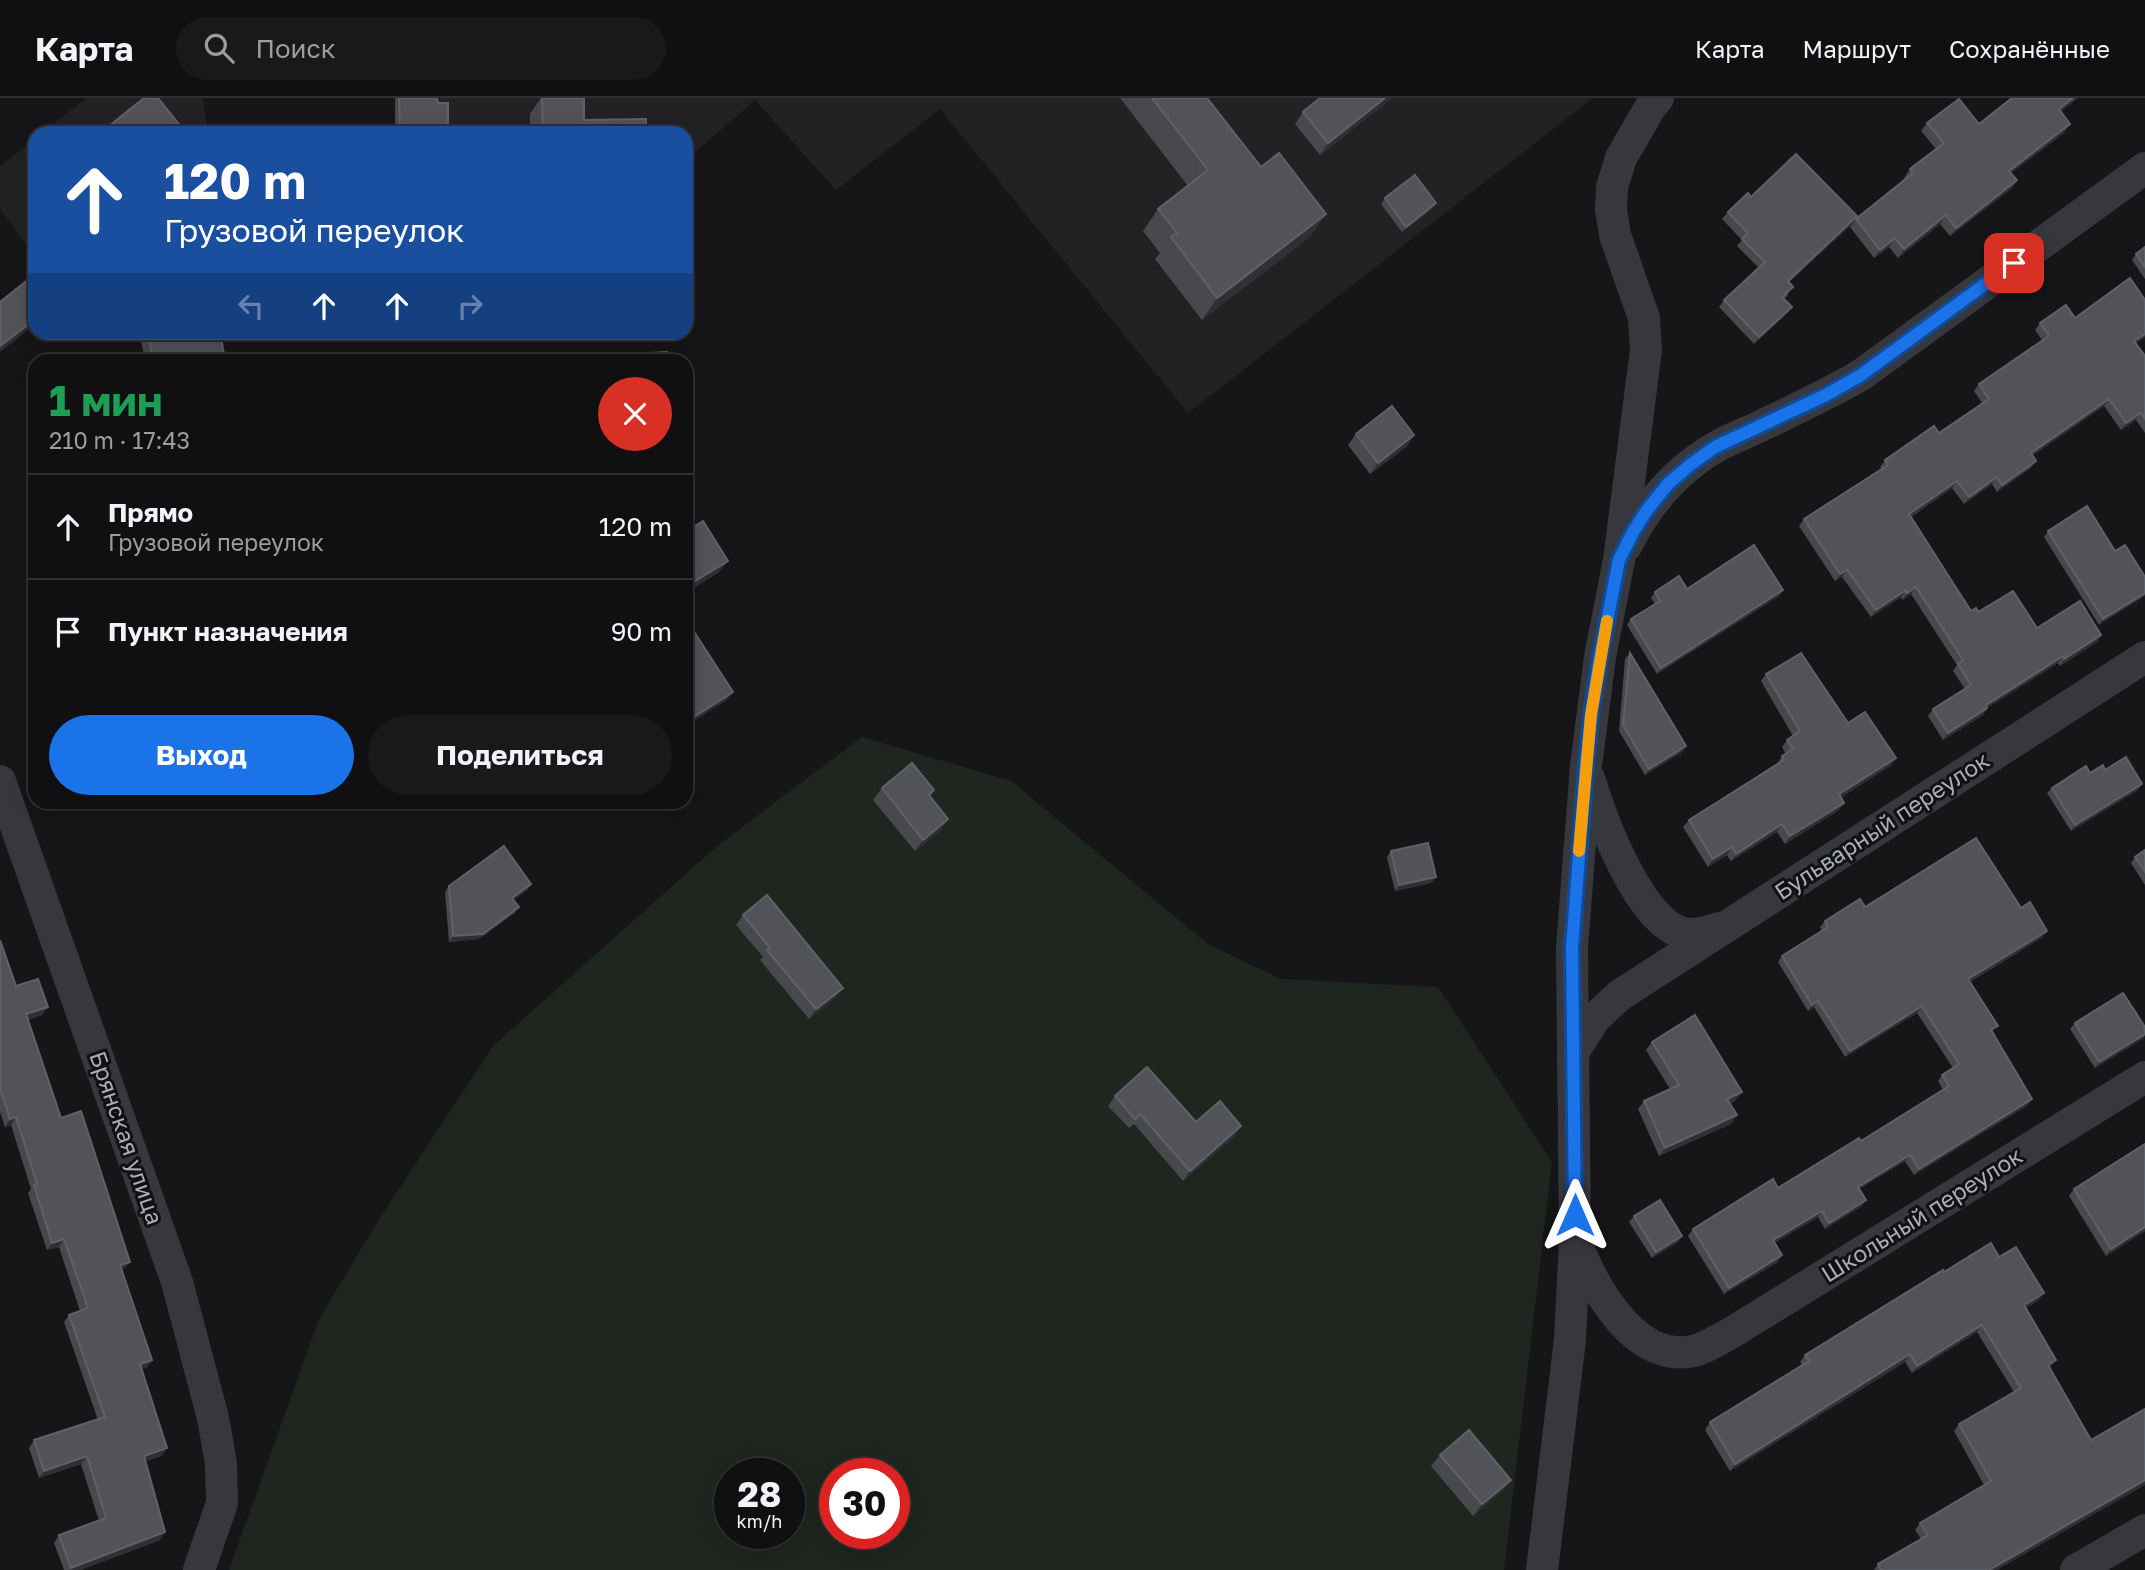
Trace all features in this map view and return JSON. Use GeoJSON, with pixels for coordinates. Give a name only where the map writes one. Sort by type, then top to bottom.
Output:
{"type":"FeatureCollection","features":[{"type":"Feature","properties":{"kind":"street"},"geometry":{"type":"LineString","coordinates":[[1542,1570],[1570,1340],[1575,1240],[1572,947],[1586,766],[1600,657],[1619,560],[1646,350],[1644,318],[1615,235],[1611,210],[1612,187],[1620,158],[1658,98]]}},
{"type":"Feature","properties":{"kind":"street"},"geometry":{"type":"LineString","coordinates":[[1619,560],[1647,510],[1668,484],[1690,465],[1715,447],[1826,395],[1861,375],[2145,168]]}},
{"type":"Feature","properties":{"kind":"street","name":"Бульварный переулок"},"geometry":{"type":"LineString","coordinates":[[1574,1051],[1595,1018],[1620,995],[2145,657]]}},
{"type":"Feature","properties":{"kind":"street"},"geometry":{"type":"LineString","coordinates":[[1586,766],[1606,824],[1628,873],[1655,915],[1669,928],[1685,934],[1703,933],[1725,926]]}},
{"type":"Feature","properties":{"kind":"street","name":"Брянская улица"},"geometry":{"type":"LineString","coordinates":[[0,781],[177,1282],[213,1418],[221,1462],[222,1503],[199,1570]]}},
{"type":"Feature","properties":{"kind":"street","name":"Школьный переулок"},"geometry":{"type":"LineString","coordinates":[[1575,1240],[1593,1280],[1630,1330],[1648,1344],[1664,1351],[1697,1350],[1731,1333],[2145,1077]]}},
{"type":"Feature","properties":{"kind":"street"},"geometry":{"type":"LineString","coordinates":[[2076,1570],[2145,1530]]}},
{"type":"Feature","properties":{"kind":"shaded area"},"geometry":{"type":"Polygon","coordinates":[[[86,98],[203,98],[207,126],[51,126],[86,98]]]}},
{"type":"Feature","properties":{"kind":"shaded area"},"geometry":{"type":"Polygon","coordinates":[[[395,98],[1593,98],[1188,413],[940,109],[836,190],[755,100],[693,154],[693,126],[395,126],[395,98]]]}},
{"type":"Feature","properties":{"kind":"shaded area"},"geometry":{"type":"Polygon","coordinates":[[[28,144],[28,248],[0,208],[0,166],[28,144]]]}},
{"type":"Feature","properties":{"kind":"shaded area"},"geometry":{"type":"Polygon","coordinates":[[[862,737],[1011,781],[1208,944],[1281,979],[1438,987],[1552,1162],[1504,1570],[229,1570],[319,1319],[376,1224],[493,1046],[716,847],[862,737]]]}},
{"type":"Feature","properties":{"kind":"building"},"geometry":{"type":"Polygon","coordinates":[[[144,98],[158,98],[180,126],[109,126],[144,98]]]}},
{"type":"Feature","properties":{"kind":"building"},"geometry":{"type":"Polygon","coordinates":[[[399,98],[437,98],[438,103],[448,103],[448,126],[400,126],[399,98]]]}},
{"type":"Feature","properties":{"kind":"building"},"geometry":{"type":"Polygon","coordinates":[[[542,98],[584,98],[584,120],[646,119],[646,126],[543,126],[542,98]]]}},
{"type":"Feature","properties":{"kind":"building"},"geometry":{"type":"Polygon","coordinates":[[[1152,98],[1207,98],[1261,167],[1279,153],[1326,214],[1217,298],[1171,237],[1177,233],[1158,209],[1208,170],[1152,98]]]}},
{"type":"Feature","properties":{"kind":"building"},"geometry":{"type":"Polygon","coordinates":[[[1320,98],[1385,98],[1328,143],[1303,112],[1320,98]]]}},
{"type":"Feature","properties":{"kind":"building"},"geometry":{"type":"Polygon","coordinates":[[[2012,98],[2073,98],[2059,109],[2070,124],[2009,171],[2017,180],[1956,228],[1946,215],[1904,249],[1895,238],[1880,250],[1856,219],[1913,173],[1910,169],[1944,143],[1927,123],[1959,99],[1979,124],[2012,98]]]}},
{"type":"Feature","properties":{"kind":"building"},"geometry":{"type":"Polygon","coordinates":[[[1796,154],[1857,216],[1788,281],[1793,287],[1782,297],[1792,307],[1759,337],[1724,300],[1765,262],[1742,239],[1748,233],[1728,212],[1748,193],[1751,197],[1796,154]]]}},
{"type":"Feature","properties":{"kind":"building"},"geometry":{"type":"Polygon","coordinates":[[[1415,175],[1436,203],[1406,227],[1385,198],[1415,175]]]}},
{"type":"Feature","properties":{"kind":"building"},"geometry":{"type":"Polygon","coordinates":[[[2145,247],[2145,267],[2136,254],[2145,247]]]}},
{"type":"Feature","properties":{"kind":"building"},"geometry":{"type":"Polygon","coordinates":[[[2130,278],[2145,300],[2145,334],[2134,341],[2145,356],[2145,419],[2141,413],[2126,423],[2109,399],[2031,453],[2036,461],[2002,485],[1997,477],[1969,497],[1957,481],[1909,514],[1971,611],[1976,608],[1978,612],[2013,591],[2037,628],[2080,601],[2101,635],[1986,705],[1987,708],[1948,733],[1933,709],[1971,685],[1958,664],[1963,660],[1916,587],[1907,593],[1906,590],[1876,610],[1847,570],[1840,574],[1804,519],[1888,465],[1885,460],[1934,426],[1939,433],[1989,399],[1979,384],[2049,336],[2040,323],[2066,305],[2075,318],[2130,278]]]}},
{"type":"Feature","properties":{"kind":"building"},"geometry":{"type":"Polygon","coordinates":[[[28,280],[28,324],[0,346],[0,302],[28,280]]]}},
{"type":"Feature","properties":{"kind":"building"},"geometry":{"type":"Polygon","coordinates":[[[149,340],[221,340],[224,354],[152,354],[149,340]]]}},
{"type":"Feature","properties":{"kind":"building"},"geometry":{"type":"Polygon","coordinates":[[[667,352],[667,354],[633,354],[667,352]]]}},
{"type":"Feature","properties":{"kind":"building"},"geometry":{"type":"Polygon","coordinates":[[[1392,406],[1414,435],[1378,463],[1356,434],[1392,406]]]}},
{"type":"Feature","properties":{"kind":"building"},"geometry":{"type":"Polygon","coordinates":[[[2087,506],[2115,551],[2125,545],[2145,577],[2145,593],[2103,619],[2048,531],[2087,506]]]}},
{"type":"Feature","properties":{"kind":"building"},"geometry":{"type":"Polygon","coordinates":[[[703,521],[728,561],[695,581],[693,578],[693,527],[703,521]]]}},
{"type":"Feature","properties":{"kind":"building"},"geometry":{"type":"Polygon","coordinates":[[[1754,545],[1783,590],[1661,668],[1631,619],[1660,601],[1655,592],[1679,576],[1687,589],[1754,545]]]}},
{"type":"Feature","properties":{"kind":"building"},"geometry":{"type":"Polygon","coordinates":[[[693,630],[733,692],[693,718],[693,630]]]}},
{"type":"Feature","properties":{"kind":"building"},"geometry":{"type":"Polygon","coordinates":[[[1630,653],[1686,746],[1649,769],[1623,725],[1630,653]]]}},
{"type":"Feature","properties":{"kind":"building"},"geometry":{"type":"Polygon","coordinates":[[[1801,653],[1848,723],[1865,712],[1896,758],[1839,794],[1844,803],[1790,836],[1782,824],[1736,854],[1732,847],[1713,859],[1689,820],[1784,760],[1782,756],[1793,749],[1787,740],[1800,731],[1766,674],[1801,653]]]}},
{"type":"Feature","properties":{"kind":"building"},"geometry":{"type":"Polygon","coordinates":[[[2126,757],[2142,784],[2075,825],[2052,788],[2086,766],[2090,773],[2103,765],[2105,770],[2126,757]]]}},
{"type":"Feature","properties":{"kind":"building"},"geometry":{"type":"Polygon","coordinates":[[[912,763],[934,790],[929,795],[948,819],[923,840],[882,788],[912,763]]]}},
{"type":"Feature","properties":{"kind":"building"},"geometry":{"type":"Polygon","coordinates":[[[1976,838],[2021,908],[2030,902],[2047,931],[1968,979],[1998,1026],[1991,1030],[2032,1099],[1919,1169],[1910,1155],[1858,1187],[1866,1200],[1829,1223],[1822,1211],[1773,1240],[1782,1255],[1729,1288],[1693,1229],[1773,1179],[1778,1188],[1859,1138],[1861,1141],[1949,1086],[1942,1075],[1959,1064],[1922,1006],[1850,1051],[1818,1001],[1812,1005],[1782,956],[1828,927],[1825,921],[1860,899],[1865,907],[1976,838]]]}},
{"type":"Feature","properties":{"kind":"building"},"geometry":{"type":"Polygon","coordinates":[[[1428,843],[1436,877],[1399,885],[1391,851],[1428,843]]]}},
{"type":"Feature","properties":{"kind":"building"},"geometry":{"type":"Polygon","coordinates":[[[504,846],[531,884],[512,898],[519,907],[483,934],[453,936],[449,886],[504,846]]]}},
{"type":"Feature","properties":{"kind":"building"},"geometry":{"type":"Polygon","coordinates":[[[2145,850],[2145,872],[2135,857],[2145,850]]]}},
{"type":"Feature","properties":{"kind":"building"},"geometry":{"type":"Polygon","coordinates":[[[767,895],[843,988],[816,1009],[767,950],[770,948],[743,915],[767,895]]]}},
{"type":"Feature","properties":{"kind":"building"},"geometry":{"type":"Polygon","coordinates":[[[0,940],[16,986],[38,979],[48,1007],[26,1014],[61,1118],[81,1111],[130,1262],[120,1265],[152,1360],[140,1364],[167,1448],[144,1456],[165,1532],[71,1568],[59,1535],[106,1518],[87,1456],[44,1471],[34,1440],[105,1417],[69,1315],[88,1308],[64,1239],[52,1243],[16,1117],[10,1119],[0,1088],[0,940]]]}},
{"type":"Feature","properties":{"kind":"building"},"geometry":{"type":"Polygon","coordinates":[[[2123,993],[2145,1027],[2145,1034],[2099,1062],[2075,1023],[2123,993]]]}},
{"type":"Feature","properties":{"kind":"building"},"geometry":{"type":"Polygon","coordinates":[[[1695,1015],[1742,1092],[1727,1099],[1737,1115],[1665,1148],[1644,1101],[1679,1085],[1652,1042],[1695,1015]]]}},
{"type":"Feature","properties":{"kind":"building"},"geometry":{"type":"Polygon","coordinates":[[[1147,1067],[1196,1122],[1220,1101],[1241,1126],[1190,1171],[1140,1114],[1135,1119],[1115,1096],[1147,1067]]]}},
{"type":"Feature","properties":{"kind":"building"},"geometry":{"type":"Polygon","coordinates":[[[2145,1144],[2145,1227],[2111,1249],[2074,1189],[2145,1144]]]}},
{"type":"Feature","properties":{"kind":"building"},"geometry":{"type":"Polygon","coordinates":[[[1660,1200],[1682,1236],[1656,1252],[1634,1216],[1660,1200]]]}},
{"type":"Feature","properties":{"kind":"building"},"geometry":{"type":"Polygon","coordinates":[[[1991,1243],[1999,1257],[2016,1247],[2044,1293],[2024,1305],[2056,1360],[2048,1365],[2091,1440],[2145,1409],[2145,1480],[1989,1570],[1881,1570],[1878,1564],[1928,1535],[1920,1523],[1991,1481],[1959,1424],[2021,1388],[1982,1325],[1917,1366],[1910,1354],[1735,1464],[1710,1422],[1809,1361],[1805,1355],[1991,1243]]]}},
{"type":"Feature","properties":{"kind":"building"},"geometry":{"type":"Polygon","coordinates":[[[1469,1430],[1511,1480],[1482,1504],[1440,1455],[1469,1430]]]}},
{"type":"Feature","properties":{"kind":"slow traffic"},"geometry":{"type":"LineString","coordinates":[[1579,851],[1591,715],[1607,621]]}},
{"type":"Feature","properties":{"kind":"route"},"geometry":{"type":"LineString","coordinates":[[1575,1215],[1572,947],[1591,715],[1619,560],[1647,510],[1668,484],[1690,465],[1715,447],[1826,395],[1861,375],[2014,263]]}}]}
